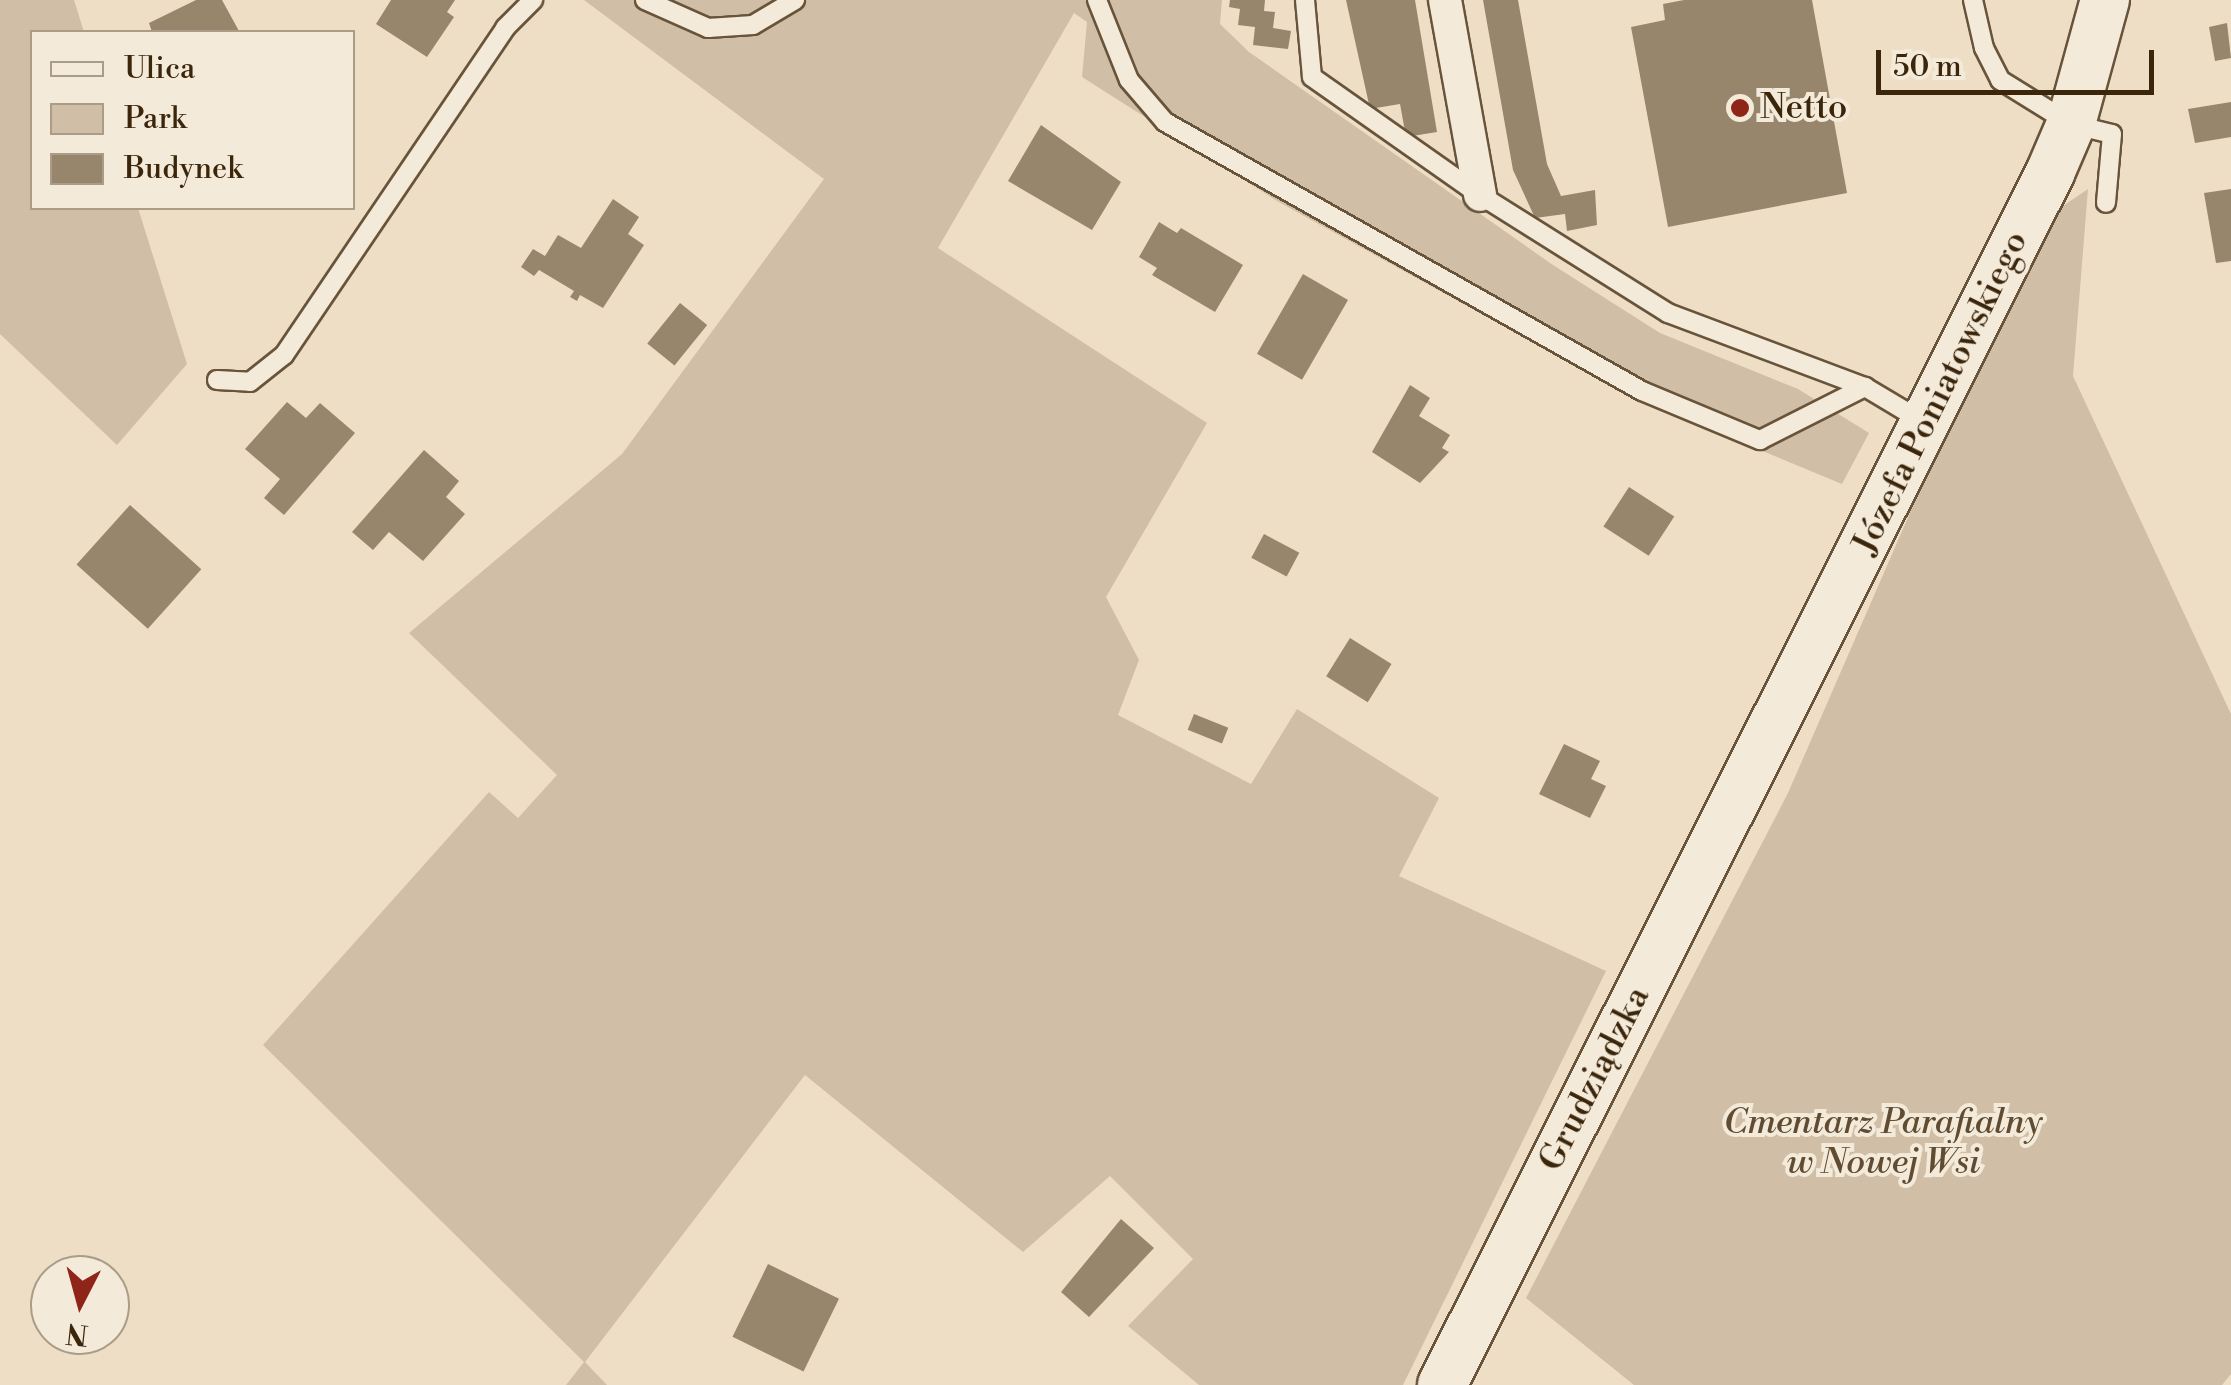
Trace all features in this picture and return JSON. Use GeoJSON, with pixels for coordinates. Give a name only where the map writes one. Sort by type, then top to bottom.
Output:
{"type":"FeatureCollection","features":[{"type":"Feature","properties":{"kind":"street"},"geometry":{"type":"LineString","coordinates":[[1446,0],[1480,195]]}},
{"type":"Feature","properties":{"kind":"street","name":"Józefa Poniatowskiego"},"geometry":{"type":"LineString","coordinates":[[1749,775],[2072,124],[2105,0]]}},
{"type":"Feature","properties":{"kind":"street","name":"Grudziądzka"},"geometry":{"type":"LineString","coordinates":[[1442,1385],[1749,775]]}},
{"type":"Feature","properties":{"kind":"lane"},"geometry":{"type":"LineString","coordinates":[[217,380],[250,382],[284,355],[504,28],[533,0]]}},
{"type":"Feature","properties":{"kind":"lane"},"geometry":{"type":"LineString","coordinates":[[644,0],[708,28],[754,24],[796,0]]}},
{"type":"Feature","properties":{"kind":"lane"},"geometry":{"type":"LineString","coordinates":[[1097,0],[1129,80],[1165,122],[1642,390],[1760,440],[1865,387]]}},
{"type":"Feature","properties":{"kind":"lane"},"geometry":{"type":"LineString","coordinates":[[1305,0],[1312,77],[1480,195],[1668,312],[1865,387],[1926,424]]}},
{"type":"Feature","properties":{"kind":"lane"},"geometry":{"type":"LineString","coordinates":[[1973,0],[1984,48],[2000,80],[2072,124],[2112,134],[2106,203]]}},
{"type":"Feature","properties":{"kind":"green space"},"geometry":{"type":"Polygon","coordinates":[[[0,0],[74,0],[83,30],[30,30],[30,210],[139,210],[187,364],[117,445],[0,334],[0,0]]]}},
{"type":"Feature","properties":{"kind":"green space"},"geometry":{"type":"Polygon","coordinates":[[[584,0],[1222,0],[1220,24],[1249,52],[1553,265],[1660,333],[1798,389],[1869,433],[1842,484],[1630,396],[1277,201],[1082,77],[1087,22],[1074,13],[938,248],[1207,423],[1106,597],[1139,660],[1118,715],[1251,784],[1297,709],[1439,798],[1399,876],[1606,971],[1403,1385],[1199,1385],[1128,1326],[1193,1259],[1110,1176],[1023,1252],[805,1075],[585,1362],[607,1385],[566,1385],[584,1362],[263,1045],[489,792],[518,818],[557,775],[409,633],[622,454],[824,179],[584,0]]]}},
{"type":"Feature","properties":{"kind":"green space","name":"Cmentarz Parafialny w Nowej Wsi"},"geometry":{"type":"Polygon","coordinates":[[[2088,189],[2073,376],[2231,714],[2231,1374],[2222,1385],[1634,1385],[1526,1298],[1788,793],[1913,506],[2060,208],[2088,189]]]}},
{"type":"Feature","properties":{"kind":"building"},"geometry":{"type":"Polygon","coordinates":[[[196,0],[222,0],[238,30],[151,30],[149,23],[196,0]]]}},
{"type":"Feature","properties":{"kind":"building"},"geometry":{"type":"Polygon","coordinates":[[[391,0],[455,0],[447,12],[454,17],[427,57],[376,24],[391,0]]]}},
{"type":"Feature","properties":{"kind":"building"},"geometry":{"type":"Polygon","coordinates":[[[1230,0],[1265,0],[1264,11],[1275,12],[1273,28],[1291,31],[1288,49],[1253,45],[1255,27],[1238,25],[1240,9],[1229,7],[1230,0]]]}},
{"type":"Feature","properties":{"kind":"building"},"geometry":{"type":"Polygon","coordinates":[[[1346,0],[1415,0],[1437,132],[1406,137],[1400,104],[1370,109],[1346,0]]]}},
{"type":"Feature","properties":{"kind":"building"},"geometry":{"type":"Polygon","coordinates":[[[1483,0],[1518,0],[1547,164],[1561,196],[1595,190],[1597,225],[1567,231],[1565,214],[1535,218],[1513,170],[1483,0]]]}},
{"type":"Feature","properties":{"kind":"building","name":"Netto"},"geometry":{"type":"Polygon","coordinates":[[[1684,0],[1812,0],[1847,193],[1668,227],[1631,27],[1665,20],[1663,4],[1684,0]]]}},
{"type":"Feature","properties":{"kind":"building"},"geometry":{"type":"Polygon","coordinates":[[[2227,23],[2231,58],[2215,61],[2209,27],[2227,23]]]}},
{"type":"Feature","properties":{"kind":"building"},"geometry":{"type":"Polygon","coordinates":[[[2231,102],[2231,137],[2195,143],[2188,109],[2231,102]]]}},
{"type":"Feature","properties":{"kind":"building"},"geometry":{"type":"Polygon","coordinates":[[[1041,125],[1121,182],[1092,230],[1008,181],[1041,125]]]}},
{"type":"Feature","properties":{"kind":"building"},"geometry":{"type":"Polygon","coordinates":[[[2231,189],[2231,261],[2216,263],[2204,193],[2231,189]]]}},
{"type":"Feature","properties":{"kind":"building"},"geometry":{"type":"Polygon","coordinates":[[[613,199],[639,217],[628,234],[644,245],[603,308],[580,295],[577,301],[570,297],[574,291],[539,270],[534,276],[521,267],[533,249],[545,256],[558,235],[581,248],[613,199]]]}},
{"type":"Feature","properties":{"kind":"building"},"geometry":{"type":"Polygon","coordinates":[[[1159,222],[1177,233],[1181,228],[1243,265],[1215,312],[1152,275],[1157,268],[1139,257],[1159,222]]]}},
{"type":"Feature","properties":{"kind":"building"},"geometry":{"type":"Polygon","coordinates":[[[1303,274],[1348,300],[1302,380],[1257,354],[1303,274]]]}},
{"type":"Feature","properties":{"kind":"building"},"geometry":{"type":"Polygon","coordinates":[[[680,303],[707,325],[674,365],[647,343],[680,303]]]}},
{"type":"Feature","properties":{"kind":"building"},"geometry":{"type":"Polygon","coordinates":[[[1410,385],[1430,398],[1419,416],[1450,435],[1442,448],[1449,452],[1420,483],[1372,452],[1410,385]]]}},
{"type":"Feature","properties":{"kind":"building"},"geometry":{"type":"Polygon","coordinates":[[[287,402],[306,418],[320,403],[355,433],[284,515],[264,498],[280,479],[245,449],[287,402]]]}},
{"type":"Feature","properties":{"kind":"building"},"geometry":{"type":"Polygon","coordinates":[[[424,450],[459,481],[446,497],[465,514],[423,561],[389,532],[373,550],[352,532],[424,450]]]}},
{"type":"Feature","properties":{"kind":"building"},"geometry":{"type":"Polygon","coordinates":[[[1629,487],[1674,516],[1649,556],[1603,526],[1629,487]]]}},
{"type":"Feature","properties":{"kind":"building"},"geometry":{"type":"Polygon","coordinates":[[[130,505],[201,569],[148,629],[76,564],[130,505]]]}},
{"type":"Feature","properties":{"kind":"building"},"geometry":{"type":"Polygon","coordinates":[[[1264,534],[1299,553],[1287,577],[1251,558],[1264,534]]]}},
{"type":"Feature","properties":{"kind":"building"},"geometry":{"type":"Polygon","coordinates":[[[1350,638],[1392,664],[1368,702],[1326,676],[1350,638]]]}},
{"type":"Feature","properties":{"kind":"building"},"geometry":{"type":"Polygon","coordinates":[[[1194,714],[1228,728],[1222,744],[1188,730],[1194,714]]]}},
{"type":"Feature","properties":{"kind":"building"},"geometry":{"type":"Polygon","coordinates":[[[1564,744],[1600,761],[1591,779],[1606,786],[1590,818],[1539,794],[1564,744]]]}},
{"type":"Feature","properties":{"kind":"building"},"geometry":{"type":"Polygon","coordinates":[[[1121,1219],[1154,1248],[1089,1317],[1061,1292],[1121,1219]]]}},
{"type":"Feature","properties":{"kind":"building"},"geometry":{"type":"Polygon","coordinates":[[[768,1264],[839,1299],[803,1371],[732,1337],[768,1264]]]}},
{"type":"Feature","properties":{"kind":"place","name":"Netto"},"geometry":{"type":"Point","coordinates":[1740,108]}}]}
